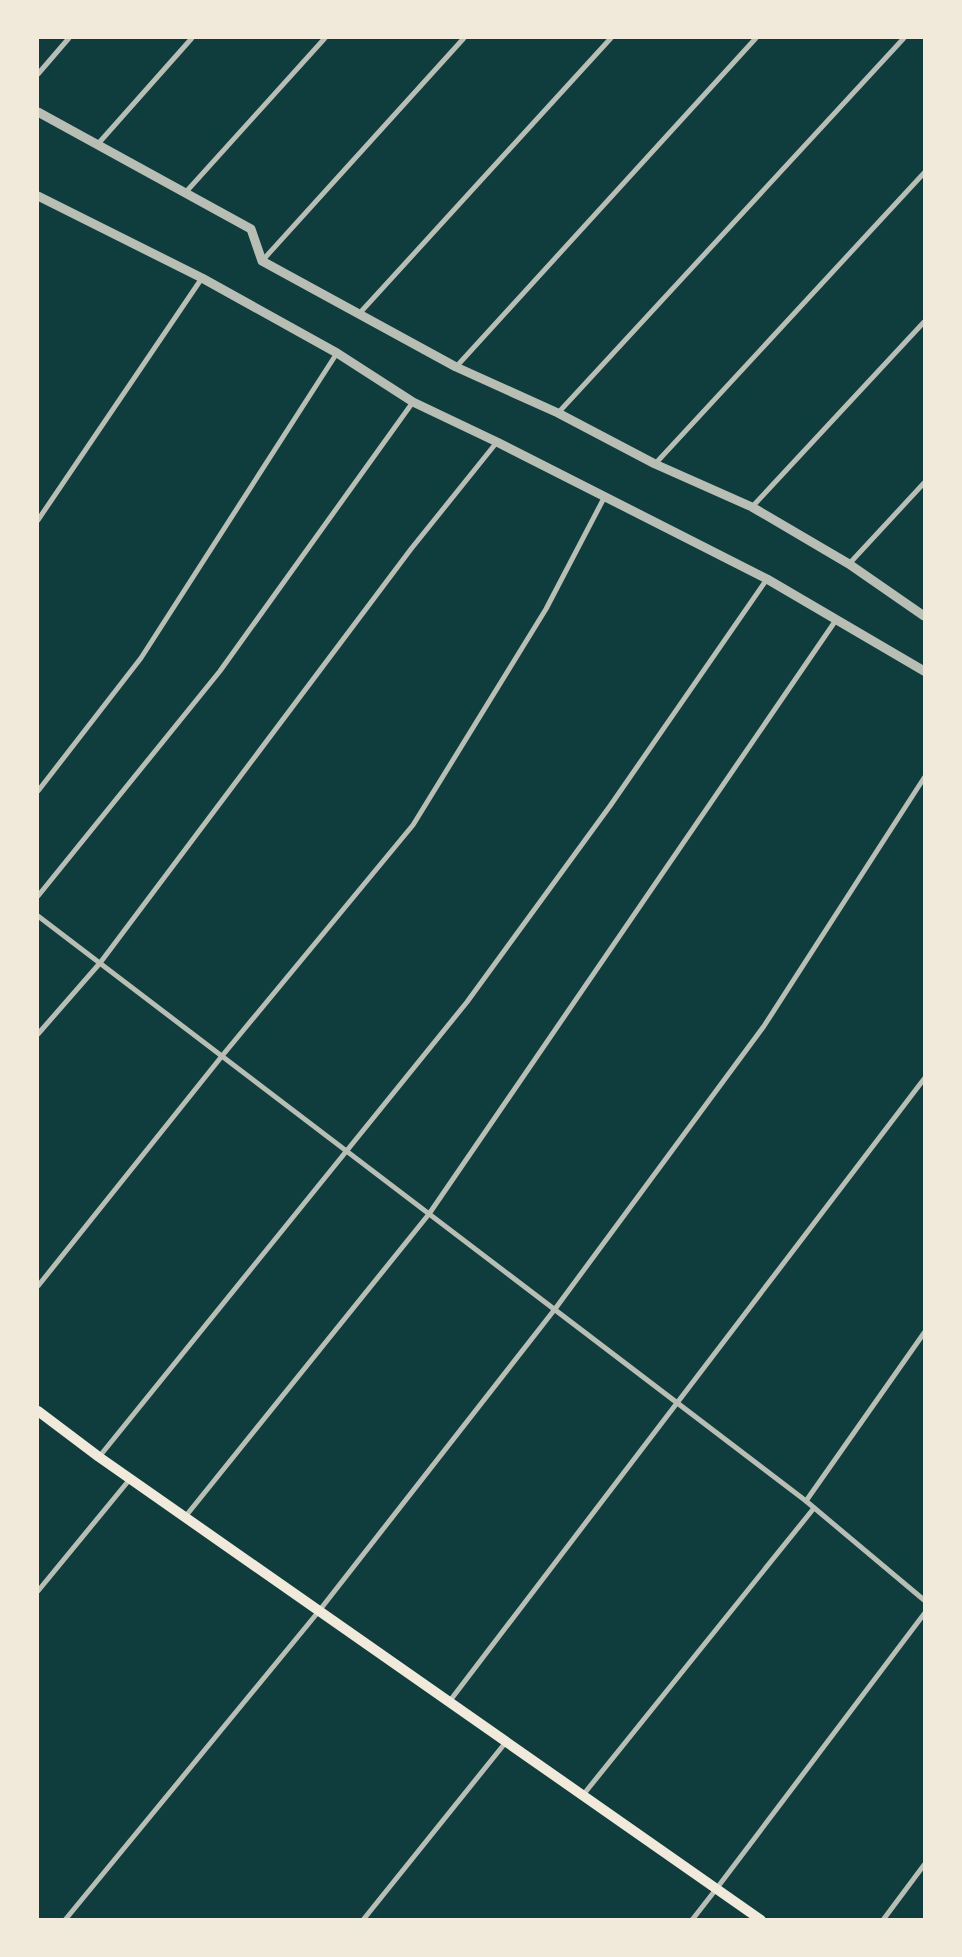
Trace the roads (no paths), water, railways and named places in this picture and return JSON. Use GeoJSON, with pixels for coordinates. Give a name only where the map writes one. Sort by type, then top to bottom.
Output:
{"type":"FeatureCollection","features":[{"type":"Feature","properties":{"kind":"main road"},"geometry":{"type":"LineString","coordinates":[[38,1411],[99,1457],[718,1888],[761,1920]]}},
{"type":"Feature","properties":{"kind":"street"},"geometry":{"type":"LineString","coordinates":[[38,74],[69,38]]}},
{"type":"Feature","properties":{"kind":"street"},"geometry":{"type":"LineString","coordinates":[[97,145],[192,38]]}},
{"type":"Feature","properties":{"kind":"street"},"geometry":{"type":"LineString","coordinates":[[185,193],[325,38]]}},
{"type":"Feature","properties":{"kind":"street"},"geometry":{"type":"LineString","coordinates":[[262,261],[464,38]]}},
{"type":"Feature","properties":{"kind":"street"},"geometry":{"type":"LineString","coordinates":[[358,315],[611,38]]}},
{"type":"Feature","properties":{"kind":"street"},"geometry":{"type":"LineString","coordinates":[[456,367],[756,38]]}},
{"type":"Feature","properties":{"kind":"street"},"geometry":{"type":"LineString","coordinates":[[558,413],[904,38]]}},
{"type":"Feature","properties":{"kind":"street"},"geometry":{"type":"LineString","coordinates":[[38,112],[251,229],[262,261],[456,367],[558,413],[655,464],[752,507],[849,564],[924,616]]}},
{"type":"Feature","properties":{"kind":"street"},"geometry":{"type":"LineString","coordinates":[[655,464],[924,173]]}},
{"type":"Feature","properties":{"kind":"street"},"geometry":{"type":"LineString","coordinates":[[38,196],[202,278],[338,353],[413,402],[497,442],[604,498],[767,579],[924,671]]}},
{"type":"Feature","properties":{"kind":"street"},"geometry":{"type":"LineString","coordinates":[[38,520],[202,278]]}},
{"type":"Feature","properties":{"kind":"street"},"geometry":{"type":"LineString","coordinates":[[752,507],[924,322]]}},
{"type":"Feature","properties":{"kind":"street"},"geometry":{"type":"LineString","coordinates":[[38,791],[141,658],[338,353]]}},
{"type":"Feature","properties":{"kind":"street"},"geometry":{"type":"LineString","coordinates":[[38,896],[220,670],[413,402]]}},
{"type":"Feature","properties":{"kind":"street"},"geometry":{"type":"LineString","coordinates":[[38,1034],[100,963],[411,549],[497,442]]}},
{"type":"Feature","properties":{"kind":"street"},"geometry":{"type":"LineString","coordinates":[[849,564],[924,484]]}},
{"type":"Feature","properties":{"kind":"street"},"geometry":{"type":"LineString","coordinates":[[38,1286],[222,1056],[413,825],[546,609],[604,498]]}},
{"type":"Feature","properties":{"kind":"street"},"geometry":{"type":"LineString","coordinates":[[99,1457],[467,1002],[610,806],[767,579]]}},
{"type":"Feature","properties":{"kind":"street"},"geometry":{"type":"LineString","coordinates":[[185,1517],[429,1214],[836,620]]}},
{"type":"Feature","properties":{"kind":"street"},"geometry":{"type":"LineString","coordinates":[[65,1920],[319,1610],[555,1309],[764,1026],[924,778]]}},
{"type":"Feature","properties":{"kind":"street"},"geometry":{"type":"LineString","coordinates":[[38,916],[806,1501],[923,1597]]}},
{"type":"Feature","properties":{"kind":"street"},"geometry":{"type":"LineString","coordinates":[[450,1702],[924,1079]]}},
{"type":"Feature","properties":{"kind":"street"},"geometry":{"type":"LineString","coordinates":[[806,1501],[924,1333]]}},
{"type":"Feature","properties":{"kind":"street"},"geometry":{"type":"LineString","coordinates":[[38,1591],[130,1478]]}},
{"type":"Feature","properties":{"kind":"street"},"geometry":{"type":"LineString","coordinates":[[583,1795],[814,1508]]}},
{"type":"Feature","properties":{"kind":"street"},"geometry":{"type":"LineString","coordinates":[[692,1920],[924,1614]]}},
{"type":"Feature","properties":{"kind":"street"},"geometry":{"type":"LineString","coordinates":[[363,1920],[506,1742]]}},
{"type":"Feature","properties":{"kind":"street"},"geometry":{"type":"LineString","coordinates":[[883,1920],[924,1865]]}}]}
